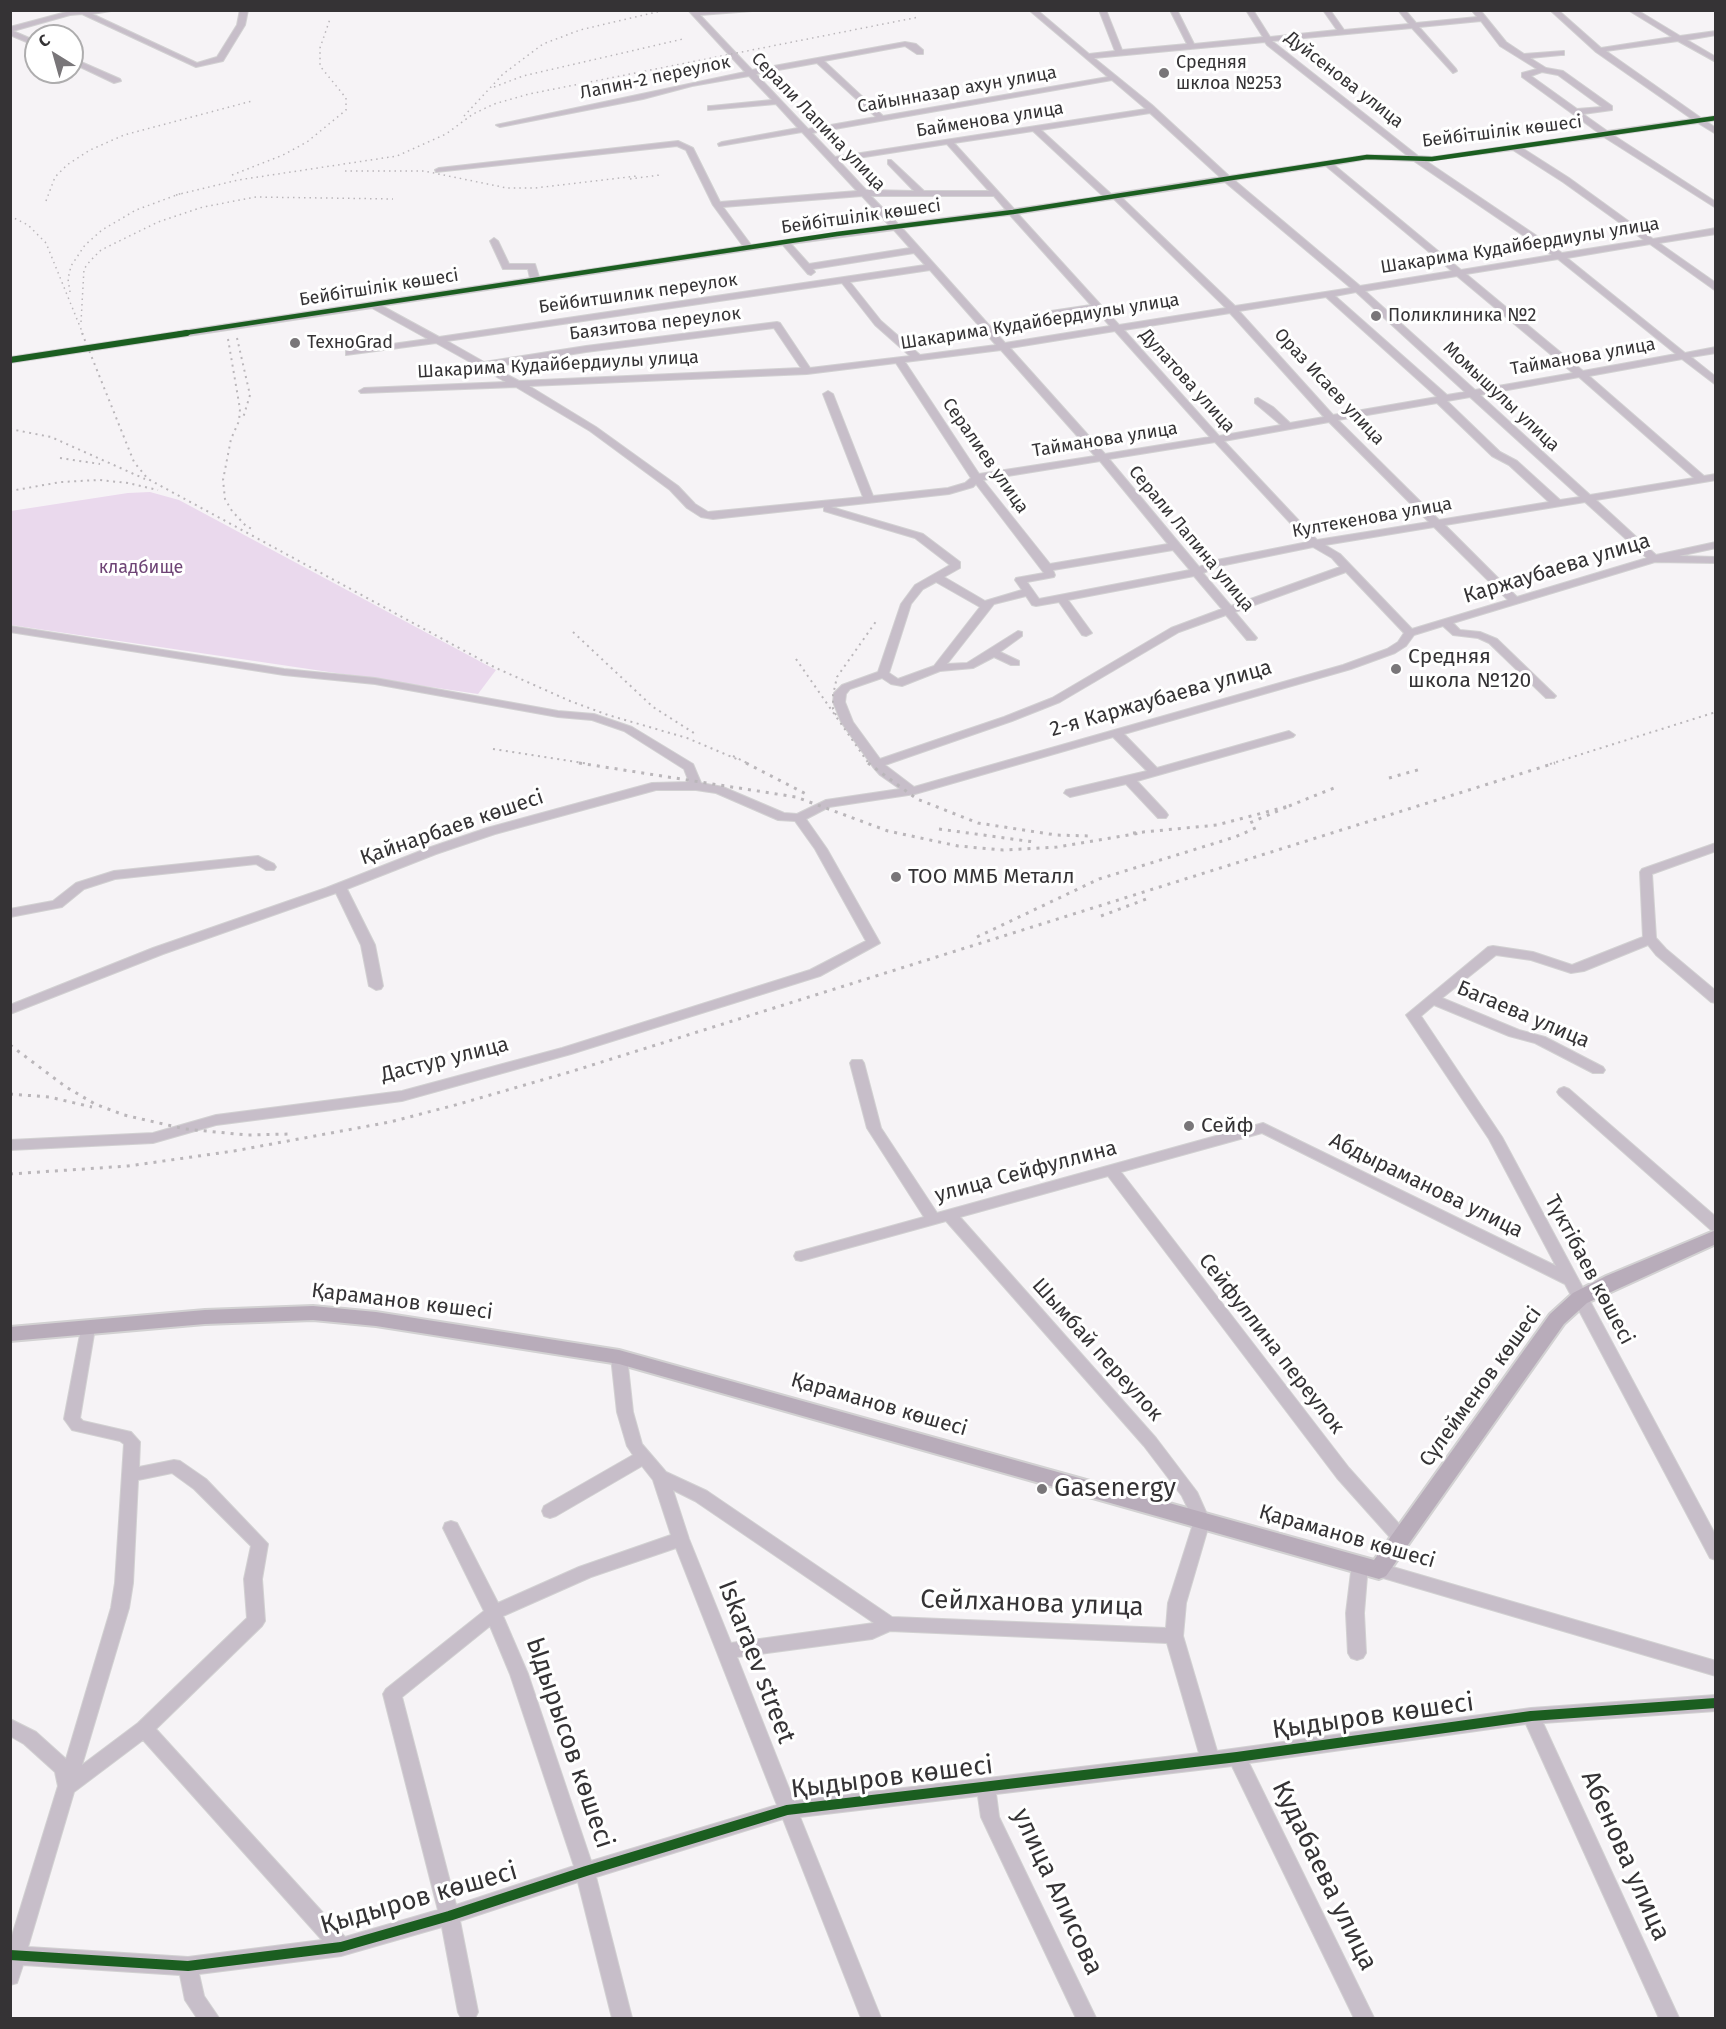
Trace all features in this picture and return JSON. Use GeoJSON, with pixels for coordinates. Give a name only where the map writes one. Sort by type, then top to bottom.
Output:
{"type":"FeatureCollection","features":[{"type":"Feature","properties":{"kind":"main road","name":"Сүлейменов көшесі"},"geometry":{"type":"LineString","coordinates":[[1369,1567],[1402,1539],[1557,1319],[1581,1298],[1613,1281],[1716,1236]]}},
{"type":"Feature","properties":{"kind":"main road","name":"Қараманов көшесі"},"geometry":{"type":"LineString","coordinates":[[10,1334],[205,1317],[313,1313],[376,1318],[619,1357],[1369,1567]]}},
{"type":"Feature","properties":{"kind":"street"},"geometry":{"type":"LineString","coordinates":[[10,30],[70,12],[114,10]]}},
{"type":"Feature","properties":{"kind":"street"},"geometry":{"type":"LineString","coordinates":[[82,12],[196,64],[220,59],[241,25],[244,10]]}},
{"type":"Feature","properties":{"kind":"street"},"geometry":{"type":"LineString","coordinates":[[692,12],[762,10]]}},
{"type":"Feature","properties":{"kind":"street","name":"Момышулы улица"},"geometry":{"type":"LineString","coordinates":[[1032,10],[1152,110],[1226,178],[1415,339],[1471,394],[1654,559]]}},
{"type":"Feature","properties":{"kind":"street"},"geometry":{"type":"LineString","coordinates":[[1101,10],[1119,52]]}},
{"type":"Feature","properties":{"kind":"street"},"geometry":{"type":"LineString","coordinates":[[1173,10],[1191,45]]}},
{"type":"Feature","properties":{"kind":"street","name":"Дуйсенова улица"},"geometry":{"type":"LineString","coordinates":[[1249,10],[1266,39],[1417,159],[1561,257],[1716,382]]}},
{"type":"Feature","properties":{"kind":"street"},"geometry":{"type":"LineString","coordinates":[[1326,10],[1341,31]]}},
{"type":"Feature","properties":{"kind":"street"},"geometry":{"type":"LineString","coordinates":[[1401,10],[1453,71]]}},
{"type":"Feature","properties":{"kind":"street"},"geometry":{"type":"LineString","coordinates":[[1475,10],[1503,44],[1543,70]]}},
{"type":"Feature","properties":{"kind":"street"},"geometry":{"type":"LineString","coordinates":[[1553,10],[1599,50],[1716,132]]}},
{"type":"Feature","properties":{"kind":"street"},"geometry":{"type":"LineString","coordinates":[[1631,10],[1676,39],[1716,60]]}},
{"type":"Feature","properties":{"kind":"street","name":"Серали Лапина улица"},"geometry":{"type":"LineString","coordinates":[[692,12],[896,227],[1001,347],[1102,457],[1251,638]]}},
{"type":"Feature","properties":{"kind":"street"},"geometry":{"type":"LineString","coordinates":[[1087,56],[1482,19]]}},
{"type":"Feature","properties":{"kind":"street"},"geometry":{"type":"LineString","coordinates":[[10,30],[24,38]]}},
{"type":"Feature","properties":{"kind":"street"},"geometry":{"type":"LineString","coordinates":[[1599,50],[1716,33]]}},
{"type":"Feature","properties":{"kind":"street","name":"Лапин-2 переулок"},"geometry":{"type":"LineString","coordinates":[[500,125],[905,44],[913,46],[920,52]]}},
{"type":"Feature","properties":{"kind":"street"},"geometry":{"type":"LineString","coordinates":[[1522,56],[1561,53]]}},
{"type":"Feature","properties":{"kind":"street"},"geometry":{"type":"LineString","coordinates":[[819,61],[881,118]]}},
{"type":"Feature","properties":{"kind":"street"},"geometry":{"type":"LineString","coordinates":[[84,66],[117,81]]}},
{"type":"Feature","properties":{"kind":"street"},"geometry":{"type":"LineString","coordinates":[[1576,112],[1609,108],[1556,71],[1543,70],[1525,75],[1606,134],[1716,206]]}},
{"type":"Feature","properties":{"kind":"street","name":"Сайынназар ахун улица"},"geometry":{"type":"LineString","coordinates":[[722,144],[1113,78]]}},
{"type":"Feature","properties":{"kind":"street"},"geometry":{"type":"LineString","coordinates":[[1562,84],[1573,83]]}},
{"type":"Feature","properties":{"kind":"street"},"geometry":{"type":"LineString","coordinates":[[1541,87],[1552,85]]}},
{"type":"Feature","properties":{"kind":"street"},"geometry":{"type":"LineString","coordinates":[[711,108],[776,102]]}},
{"type":"Feature","properties":{"kind":"street","name":"Байменова улица"},"geometry":{"type":"LineString","coordinates":[[832,160],[1152,110]]}},
{"type":"Feature","properties":{"kind":"street","name":"Бейбітшілік көшесі"},"geometry":{"type":"LineString","coordinates":[[10,360],[748,247],[1013,212],[1367,157],[1432,159],[1716,118]]}},
{"type":"Feature","properties":{"kind":"street","name":"Ораз Исаев улица"},"geometry":{"type":"LineString","coordinates":[[1035,128],[1232,309],[1331,419],[1516,602]]}},
{"type":"Feature","properties":{"kind":"street","name":"Дулатова улица"},"geometry":{"type":"LineString","coordinates":[[948,141],[1216,439],[1315,544],[1336,556],[1410,633]]}},
{"type":"Feature","properties":{"kind":"street"},"geometry":{"type":"LineString","coordinates":[[439,170],[678,143],[689,148],[717,205],[748,247]]}},
{"type":"Feature","properties":{"kind":"street"},"geometry":{"type":"LineString","coordinates":[[1514,147],[1566,180],[1716,288]]}},
{"type":"Feature","properties":{"kind":"street"},"geometry":{"type":"LineString","coordinates":[[1367,157],[1406,150]]}},
{"type":"Feature","properties":{"kind":"street"},"geometry":{"type":"LineString","coordinates":[[891,162],[921,193]]}},
{"type":"Feature","properties":{"kind":"street"},"geometry":{"type":"LineString","coordinates":[[1327,163],[1581,374],[1702,479]]}},
{"type":"Feature","properties":{"kind":"street"},"geometry":{"type":"LineString","coordinates":[[717,205],[864,193],[997,194]]}},
{"type":"Feature","properties":{"kind":"street","name":"Шакарима Кудайбердиулы улица"},"geometry":{"type":"LineString","coordinates":[[364,391],[807,371],[918,358],[1001,347],[1716,231]]}},
{"type":"Feature","properties":{"kind":"street"},"geometry":{"type":"LineString","coordinates":[[494,241],[506,267],[532,266],[535,279]]}},
{"type":"Feature","properties":{"kind":"street"},"geometry":{"type":"LineString","coordinates":[[785,242],[821,283]]}},
{"type":"Feature","properties":{"kind":"street"},"geometry":{"type":"LineString","coordinates":[[807,267],[916,250]]}},
{"type":"Feature","properties":{"kind":"street","name":"Бейбитшилик переулок"},"geometry":{"type":"LineString","coordinates":[[349,353],[932,267]]}},
{"type":"Feature","properties":{"kind":"street"},"geometry":{"type":"LineString","coordinates":[[844,280],[878,323],[918,358]]}},
{"type":"Feature","properties":{"kind":"street"},"geometry":{"type":"LineString","coordinates":[[1328,294],[1442,399],[1496,454],[1513,463],[1558,504]]}},
{"type":"Feature","properties":{"kind":"street"},"geometry":{"type":"LineString","coordinates":[[372,304],[484,365],[494,373],[517,383]]}},
{"type":"Feature","properties":{"kind":"street"},"geometry":{"type":"LineString","coordinates":[[1051,314],[1097,307]]}},
{"type":"Feature","properties":{"kind":"street","name":"Баязитова переулок"},"geometry":{"type":"LineString","coordinates":[[484,365],[586,349],[777,325],[807,371]]}},
{"type":"Feature","properties":{"kind":"street","name":"Тайманова улица"},"geometry":{"type":"LineString","coordinates":[[517,383],[593,429],[674,488],[691,506],[705,515],[713,516],[949,491],[969,485],[976,478],[1216,439],[1716,350]]}},
{"type":"Feature","properties":{"kind":"street","name":"Сералиев улица"},"geometry":{"type":"LineString","coordinates":[[899,360],[976,478],[1047,568]]}},
{"type":"Feature","properties":{"kind":"street"},"geometry":{"type":"LineString","coordinates":[[828,394],[870,501]]}},
{"type":"Feature","properties":{"kind":"street"},"geometry":{"type":"LineString","coordinates":[[1258,401],[1288,426]]}},
{"type":"Feature","properties":{"kind":"street","name":"Култекенова улица"},"geometry":{"type":"LineString","coordinates":[[1028,592],[1036,603],[1062,599],[1197,572],[1217,563],[1315,544],[1716,477]]}},
{"type":"Feature","properties":{"kind":"street"},"geometry":{"type":"LineString","coordinates":[[819,506],[919,536],[955,562],[956,566],[919,587],[906,604],[883,674]]}},
{"type":"Feature","properties":{"kind":"street"},"geometry":{"type":"LineString","coordinates":[[938,668],[986,606],[995,600],[1028,592],[1020,580],[1050,575],[1047,568],[1175,546]]}},
{"type":"Feature","properties":{"kind":"street","name":"Каржаубаева улица"},"geometry":{"type":"LineString","coordinates":[[1410,633],[1654,559],[1713,548]]}},
{"type":"Feature","properties":{"kind":"street"},"geometry":{"type":"LineString","coordinates":[[1654,559],[1716,560]]}},
{"type":"Feature","properties":{"kind":"street"},"geometry":{"type":"LineString","coordinates":[[877,764],[1056,700],[1175,630],[1347,568]]}},
{"type":"Feature","properties":{"kind":"street"},"geometry":{"type":"LineString","coordinates":[[936,578],[986,606]]}},
{"type":"Feature","properties":{"kind":"street"},"geometry":{"type":"LineString","coordinates":[[1062,599],[1086,633]]}},
{"type":"Feature","properties":{"kind":"street"},"geometry":{"type":"LineString","coordinates":[[1446,623],[1457,633],[1480,635],[1493,641],[1550,696]]}},
{"type":"Feature","properties":{"kind":"street"},"geometry":{"type":"LineString","coordinates":[[10,629],[284,672],[375,681],[537,711],[594,717],[628,729],[689,766],[696,786]]}},
{"type":"Feature","properties":{"kind":"street","name":"2-я Каржаубаева улица"},"geometry":{"type":"LineString","coordinates":[[913,790],[1347,667],[1391,651],[1402,644],[1410,633]]}},
{"type":"Feature","properties":{"kind":"street"},"geometry":{"type":"LineString","coordinates":[[883,674],[902,683],[938,668],[969,666],[978,663],[1018,634]]}},
{"type":"Feature","properties":{"kind":"street"},"geometry":{"type":"LineString","coordinates":[[989,654],[994,653],[1015,663]]}},
{"type":"Feature","properties":{"kind":"street"},"geometry":{"type":"LineString","coordinates":[[883,674],[846,687],[840,693],[838,702],[847,722],[877,764],[884,772],[913,790]]}},
{"type":"Feature","properties":{"kind":"street"},"geometry":{"type":"LineString","coordinates":[[1116,732],[1154,772]]}},
{"type":"Feature","properties":{"kind":"street"},"geometry":{"type":"LineString","coordinates":[[1070,794],[1130,780],[1289,735]]}},
{"type":"Feature","properties":{"kind":"street"},"geometry":{"type":"LineString","coordinates":[[1130,780],[1162,815]]}},
{"type":"Feature","properties":{"kind":"street","name":"Қайнарбаев көшесі"},"geometry":{"type":"LineString","coordinates":[[10,1010],[158,951],[340,888],[432,851],[491,831],[656,786],[696,786],[719,790],[782,817],[800,818]]}},
{"type":"Feature","properties":{"kind":"street"},"geometry":{"type":"LineString","coordinates":[[800,818],[826,804],[913,790]]}},
{"type":"Feature","properties":{"kind":"street","name":"Дастур улица"},"geometry":{"type":"LineString","coordinates":[[10,1145],[153,1138],[216,1120],[402,1096],[566,1051],[815,973],[873,943],[821,849],[800,818]]}},
{"type":"Feature","properties":{"kind":"street"},"geometry":{"type":"LineString","coordinates":[[1716,847],[1646,872],[1650,939],[1661,952],[1716,999]]}},
{"type":"Feature","properties":{"kind":"street"},"geometry":{"type":"LineString","coordinates":[[10,913],[57,904],[80,886],[114,875],[258,860],[270,867]]}},
{"type":"Feature","properties":{"kind":"street"},"geometry":{"type":"LineString","coordinates":[[340,888],[368,945],[376,986]]}},
{"type":"Feature","properties":{"kind":"street"},"geometry":{"type":"LineString","coordinates":[[1432,999],[1492,950],[1533,956],[1571,969],[1579,968],[1650,939]]}},
{"type":"Feature","properties":{"kind":"street","name":"Түктібаев көшесі"},"geometry":{"type":"LineString","coordinates":[[1432,999],[1413,1015],[1495,1137],[1716,1553]]}},
{"type":"Feature","properties":{"kind":"street","name":"Багаева улица"},"geometry":{"type":"LineString","coordinates":[[1432,999],[1514,1033],[1540,1040],[1598,1070]]}},
{"type":"Feature","properties":{"kind":"street"},"geometry":{"type":"LineString","coordinates":[[857,1063],[874,1128],[933,1219]]}},
{"type":"Feature","properties":{"kind":"street"},"geometry":{"type":"LineString","coordinates":[[1564,1092],[1716,1226]]}},
{"type":"Feature","properties":{"kind":"street","name":"Абдыраманова улица"},"geometry":{"type":"LineString","coordinates":[[1263,1128],[1571,1280]]}},
{"type":"Feature","properties":{"kind":"street","name":"улица Сейфуллина"},"geometry":{"type":"LineString","coordinates":[[801,1256],[1263,1128]]}},
{"type":"Feature","properties":{"kind":"street","name":"Сейфуллина переулок"},"geometry":{"type":"LineString","coordinates":[[1111,1170],[1343,1473],[1402,1539]]}},
{"type":"Feature","properties":{"kind":"street","name":"Шымбай переулок"},"geometry":{"type":"LineString","coordinates":[[949,1215],[1150,1442],[1189,1492],[1203,1521]]}},
{"type":"Feature","properties":{"kind":"street"},"geometry":{"type":"LineString","coordinates":[[10,1976],[14,1955],[120,1608],[125,1574],[133,1447],[125,1436],[78,1426],[72,1419],[87,1328]]}},
{"type":"Feature","properties":{"kind":"street","name":"Iskaraev street"},"geometry":{"type":"LineString","coordinates":[[619,1357],[625,1412],[635,1446],[660,1477],[681,1539],[871,2019]]}},
{"type":"Feature","properties":{"kind":"street"},"geometry":{"type":"LineString","coordinates":[[550,1511],[643,1458]]}},
{"type":"Feature","properties":{"kind":"street"},"geometry":{"type":"LineString","coordinates":[[67,1787],[144,1729],[256,1621],[253,1579],[260,1544],[200,1484],[174,1466],[131,1475]]}},
{"type":"Feature","properties":{"kind":"street"},"geometry":{"type":"LineString","coordinates":[[660,1477],[701,1496],[889,1624]]}},
{"type":"Feature","properties":{"kind":"street"},"geometry":{"type":"LineString","coordinates":[[1203,1521],[1177,1603],[1174,1636],[1210,1759]]}},
{"type":"Feature","properties":{"kind":"street","name":"Ыдырысов көшесі"},"geometry":{"type":"LineString","coordinates":[[451,1528],[493,1612],[519,1674],[585,1872],[622,2019]]}},
{"type":"Feature","properties":{"kind":"street"},"geometry":{"type":"LineString","coordinates":[[468,2012],[449,1916],[392,1694],[493,1612],[585,1572],[681,1539]]}},
{"type":"Feature","properties":{"kind":"street"},"geometry":{"type":"LineString","coordinates":[[1357,1653],[1355,1613],[1369,1567]]}},
{"type":"Feature","properties":{"kind":"street","name":"Қараманов көшесі"},"geometry":{"type":"LineString","coordinates":[[1369,1567],[1716,1669]]}},
{"type":"Feature","properties":{"kind":"street","name":"Сейлханова улица"},"geometry":{"type":"LineString","coordinates":[[725,1651],[872,1632],[889,1624],[1174,1636]]}},
{"type":"Feature","properties":{"kind":"street","name":"Қыдыров көшесі"},"geometry":{"type":"LineString","coordinates":[[14,1955],[188,1966],[341,1947],[449,1916],[787,1810],[1237,1757],[1532,1716],[1716,1703]]}},
{"type":"Feature","properties":{"kind":"street","name":"Абенова улица"},"geometry":{"type":"LineString","coordinates":[[1532,1716],[1669,2019]]}},
{"type":"Feature","properties":{"kind":"street"},"geometry":{"type":"LineString","coordinates":[[10,1727],[30,1738],[63,1768],[67,1787]]}},
{"type":"Feature","properties":{"kind":"street"},"geometry":{"type":"LineString","coordinates":[[144,1729],[341,1947]]}},
{"type":"Feature","properties":{"kind":"street","name":"Кудабаева улица"},"geometry":{"type":"LineString","coordinates":[[1237,1757],[1364,2019]]}},
{"type":"Feature","properties":{"kind":"street","name":"улица Алисова"},"geometry":{"type":"LineString","coordinates":[[986,1787],[990,1817],[1086,2019]]}},
{"type":"Feature","properties":{"kind":"street"},"geometry":{"type":"LineString","coordinates":[[188,1966],[195,2000],[209,2019]]}},
{"type":"Feature","properties":{"kind":"green space","name":"кладбище"},"geometry":{"type":"Polygon","coordinates":[[[150,492],[179,500],[496,670],[478,694],[11,625],[11,511],[128,493],[150,492]]]}},
{"type":"Feature","properties":{"kind":"railway"},"geometry":{"type":"LineString","coordinates":[[464,116],[503,74],[543,44],[580,30],[665,10]]}},
{"type":"Feature","properties":{"kind":"railway"},"geometry":{"type":"LineString","coordinates":[[178,195],[238,180],[397,156],[446,134],[473,114],[494,104],[529,94],[919,17]]}},
{"type":"Feature","properties":{"kind":"railway"},"geometry":{"type":"LineString","coordinates":[[232,175],[283,155],[307,142],[346,110],[346,98],[320,66],[320,48],[330,19]]}},
{"type":"Feature","properties":{"kind":"railway"},"geometry":{"type":"LineString","coordinates":[[494,87],[523,76],[683,39]]}},
{"type":"Feature","properties":{"kind":"railway"},"geometry":{"type":"LineString","coordinates":[[46,201],[55,177],[67,165],[90,150],[124,135],[252,101]]}},
{"type":"Feature","properties":{"kind":"railway"},"geometry":{"type":"LineString","coordinates":[[345,171],[424,171],[507,188],[535,188],[637,176]]}},
{"type":"Feature","properties":{"kind":"railway"},"geometry":{"type":"LineString","coordinates":[[630,179],[660,175]]}},
{"type":"Feature","properties":{"kind":"railway"},"geometry":{"type":"LineString","coordinates":[[178,195],[182,193]]}},
{"type":"Feature","properties":{"kind":"railway"},"geometry":{"type":"LineString","coordinates":[[70,292],[68,279],[71,266],[85,245],[102,230],[136,210],[178,195]]}},
{"type":"Feature","properties":{"kind":"railway"},"geometry":{"type":"LineString","coordinates":[[81,322],[84,269],[90,261],[101,250],[158,222],[203,207],[256,197],[393,199]]}},
{"type":"Feature","properties":{"kind":"railway"},"geometry":{"type":"LineString","coordinates":[[10,216],[28,225],[46,243],[83,334]]}},
{"type":"Feature","properties":{"kind":"railway"},"geometry":{"type":"LineString","coordinates":[[82,333],[134,462],[148,479],[496,668],[570,701],[608,715],[687,738],[739,760]]}},
{"type":"Feature","properties":{"kind":"railway"},"geometry":{"type":"LineString","coordinates":[[237,338],[250,395],[243,418]]}},
{"type":"Feature","properties":{"kind":"railway"},"geometry":{"type":"LineString","coordinates":[[228,339],[240,409],[239,421],[231,439],[223,480],[225,499],[232,511],[246,526],[254,530]]}},
{"type":"Feature","properties":{"kind":"railway"},"geometry":{"type":"LineString","coordinates":[[10,429],[51,437],[145,479]]}},
{"type":"Feature","properties":{"kind":"railway"},"geometry":{"type":"LineString","coordinates":[[60,458],[100,464]]}},
{"type":"Feature","properties":{"kind":"railway"},"geometry":{"type":"LineString","coordinates":[[10,491],[61,482],[99,480],[128,483],[158,490]]}},
{"type":"Feature","properties":{"kind":"railway"},"geometry":{"type":"LineString","coordinates":[[836,715],[833,709],[833,695],[837,677],[877,620]]}},
{"type":"Feature","properties":{"kind":"railway"},"geometry":{"type":"LineString","coordinates":[[573,632],[653,707],[697,735]]}},
{"type":"Feature","properties":{"kind":"railway"},"geometry":{"type":"LineString","coordinates":[[796,659],[869,763]]}},
{"type":"Feature","properties":{"kind":"railway"},"geometry":{"type":"LineString","coordinates":[[1550,764],[1716,712]]}},
{"type":"Feature","properties":{"kind":"railway"},"geometry":{"type":"LineString","coordinates":[[493,749],[589,764]]}},
{"type":"Feature","properties":{"kind":"railway"},"geometry":{"type":"LineString","coordinates":[[733,756],[749,764]]}},
{"type":"Feature","properties":{"kind":"railway"},"geometry":{"type":"LineString","coordinates":[[579,763],[796,797],[888,831],[958,846],[1003,850],[1057,847],[1141,833]]}},
{"type":"Feature","properties":{"kind":"railway"},"geometry":{"type":"LineString","coordinates":[[746,763],[810,796]]}},
{"type":"Feature","properties":{"kind":"railway"},"geometry":{"type":"LineString","coordinates":[[869,763],[917,799],[978,823],[1056,835],[1091,836]]}},
{"type":"Feature","properties":{"kind":"railway"},"geometry":{"type":"LineString","coordinates":[[10,1174],[128,1166],[234,1151],[390,1122],[459,1104],[573,1071],[1555,763]]}},
{"type":"Feature","properties":{"kind":"railway"},"geometry":{"type":"LineString","coordinates":[[1389,778],[1421,769]]}},
{"type":"Feature","properties":{"kind":"railway"},"geometry":{"type":"LineString","coordinates":[[1289,806],[1339,786]]}},
{"type":"Feature","properties":{"kind":"railway"},"geometry":{"type":"LineString","coordinates":[[1133,833],[1217,825],[1289,806]]}},
{"type":"Feature","properties":{"kind":"railway"},"geometry":{"type":"LineString","coordinates":[[1245,825],[1289,806]]}},
{"type":"Feature","properties":{"kind":"railway"},"geometry":{"type":"LineString","coordinates":[[977,937],[1099,879],[1235,837],[1258,827]]}},
{"type":"Feature","properties":{"kind":"railway"},"geometry":{"type":"LineString","coordinates":[[939,829],[1034,842]]}},
{"type":"Feature","properties":{"kind":"railway"},"geometry":{"type":"LineString","coordinates":[[1101,916],[1149,898]]}},
{"type":"Feature","properties":{"kind":"railway"},"geometry":{"type":"LineString","coordinates":[[10,1045],[66,1087],[95,1104],[124,1115],[185,1129],[247,1135],[291,1134]]}},
{"type":"Feature","properties":{"kind":"railway"},"geometry":{"type":"LineString","coordinates":[[10,1094],[49,1097],[92,1107]]}},
{"type":"Feature","properties":{"kind":"cycle path"},"geometry":{"type":"LineString","coordinates":[[10,360],[837,234],[1013,212],[1367,157],[1432,159],[1716,118]]}},
{"type":"Feature","properties":{"kind":"cycle path"},"geometry":{"type":"LineString","coordinates":[[10,1955],[188,1966],[341,1947],[449,1916],[586,1871],[787,1810],[1237,1757],[1531,1716],[1716,1703]]}},
{"type":"Feature","properties":{"kind":"place","name":"Средняя шклоа №253"},"geometry":{"type":"Point","coordinates":[1164,73]}},
{"type":"Feature","properties":{"kind":"place","name":"Поликлиника №2"},"geometry":{"type":"Point","coordinates":[1376,316]}},
{"type":"Feature","properties":{"kind":"place","name":"ТехноGrad"},"geometry":{"type":"Point","coordinates":[295,343]}},
{"type":"Feature","properties":{"kind":"place","name":"Средняя школа №120"},"geometry":{"type":"Point","coordinates":[1396,669]}},
{"type":"Feature","properties":{"kind":"place","name":"ТОО ММБ Металл"},"geometry":{"type":"Point","coordinates":[896,877]}},
{"type":"Feature","properties":{"kind":"place","name":"Сейф"},"geometry":{"type":"Point","coordinates":[1189,1126]}},
{"type":"Feature","properties":{"kind":"place","name":"Gasenergy"},"geometry":{"type":"Point","coordinates":[1042,1489]}}]}
